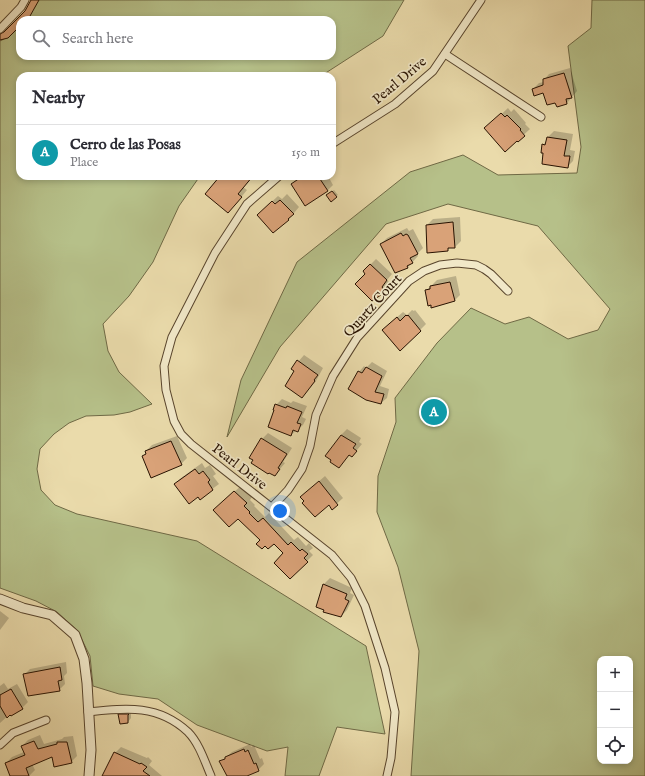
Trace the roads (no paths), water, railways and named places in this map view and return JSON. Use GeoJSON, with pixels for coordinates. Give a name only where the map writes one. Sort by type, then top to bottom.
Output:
{"type":"FeatureCollection","features":[{"type":"Feature","properties":{"kind":"street"},"geometry":{"type":"LineString","coordinates":[[0,28],[21,7],[25,0]]}},
{"type":"Feature","properties":{"kind":"street","name":"Pearl Drive"},"geometry":{"type":"LineString","coordinates":[[336,141],[395,104],[433,71],[481,0]]}},
{"type":"Feature","properties":{"kind":"street"},"geometry":{"type":"LineString","coordinates":[[445,54],[541,117]]}},
{"type":"Feature","properties":{"kind":"street","name":"Pearl Drive"},"geometry":{"type":"LineString","coordinates":[[275,180],[247,204],[215,253],[172,337],[164,366],[166,390],[174,421],[181,434],[191,444],[332,555],[351,578],[365,606],[385,668],[395,712],[391,758],[387,776]]}},
{"type":"Feature","properties":{"kind":"street","name":"Quartz Court"},"geometry":{"type":"LineString","coordinates":[[272,507],[288,490],[302,469],[310,446],[316,415],[333,376],[357,338],[409,281],[424,270],[440,265],[457,263],[484,269],[508,291]]}},
{"type":"Feature","properties":{"kind":"street"},"geometry":{"type":"LineString","coordinates":[[0,599],[23,608],[52,615],[75,635],[84,659],[91,750],[88,776]]}},
{"type":"Feature","properties":{"kind":"street"},"geometry":{"type":"LineString","coordinates":[[88,712],[130,708],[163,714],[189,732],[200,749],[210,776]]}},
{"type":"Feature","properties":{"kind":"street"},"geometry":{"type":"LineString","coordinates":[[0,745],[13,734],[46,720]]}},
{"type":"Feature","properties":{"kind":"place","name":"Cerro de las Posas"},"geometry":{"type":"Point","coordinates":[434,412]}}]}
